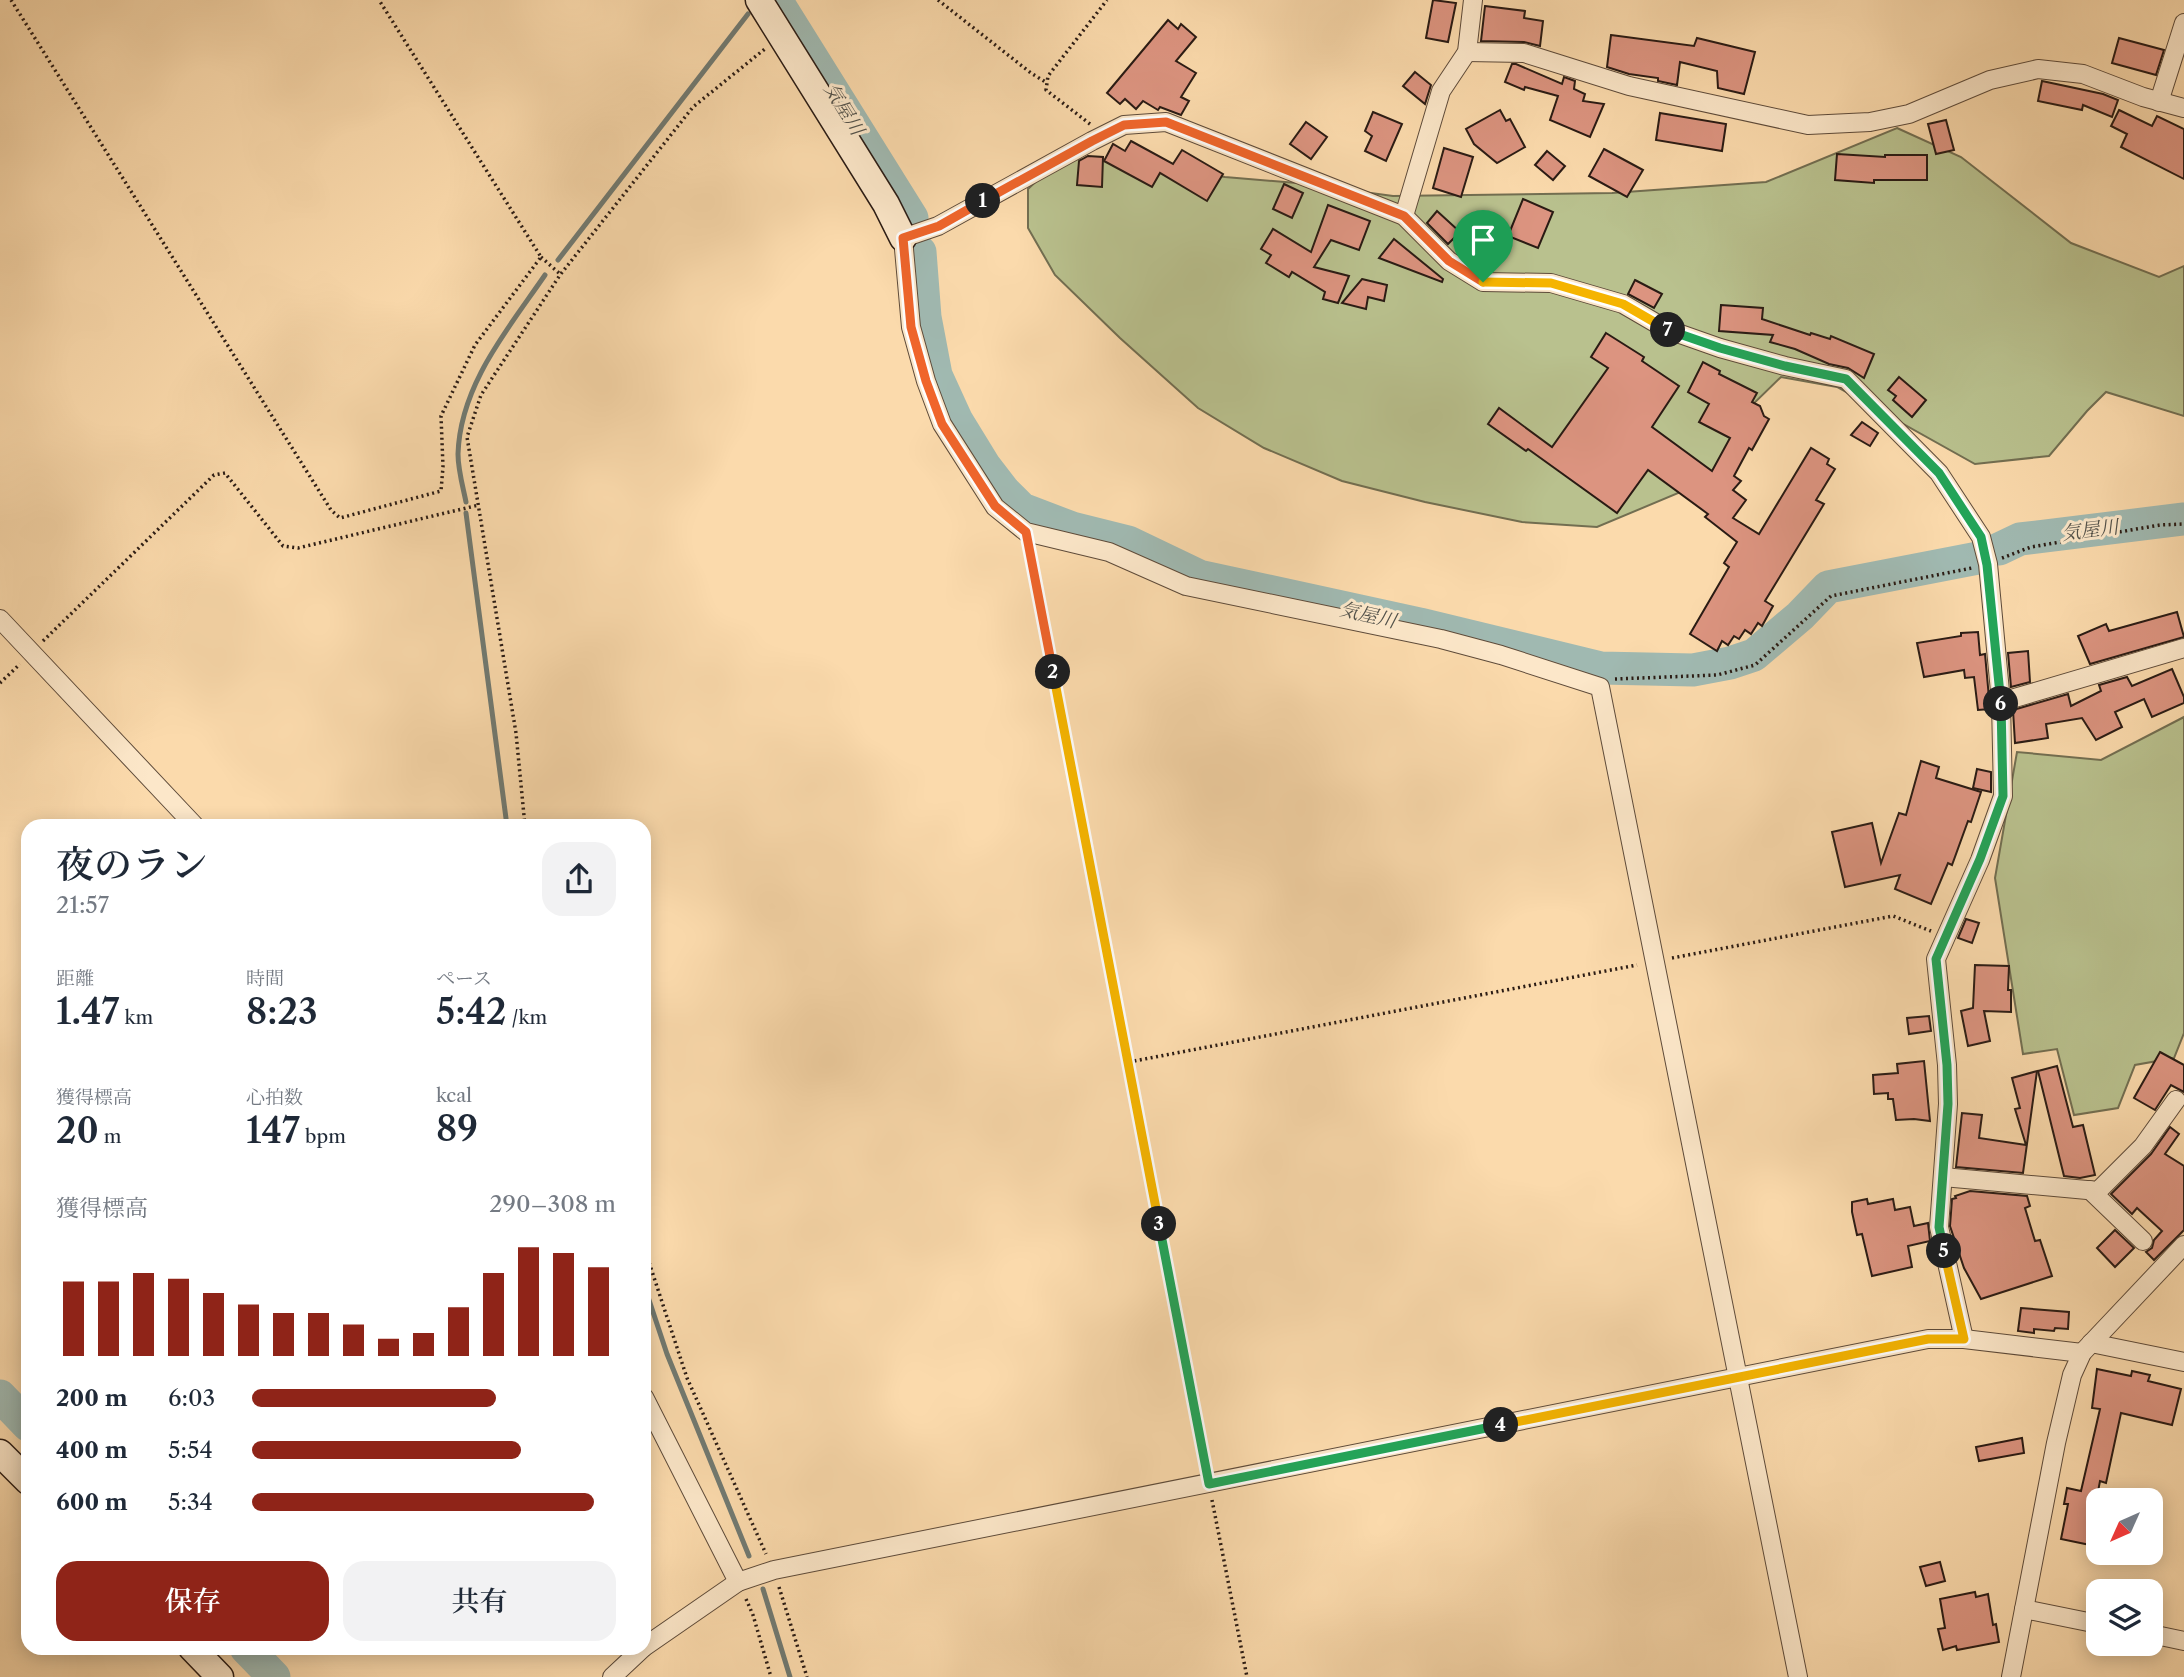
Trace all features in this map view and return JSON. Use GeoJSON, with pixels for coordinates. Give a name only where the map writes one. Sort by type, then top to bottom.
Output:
{"type":"FeatureCollection","features":[{"type":"Feature","properties":{"kind":"street"},"geometry":{"type":"LineString","coordinates":[[760,0],[886,204],[903,238],[911,327],[926,381],[942,424],[995,506],[1026,532],[1109,552],[1186,586],[1441,639],[1601,687],[1798,1677]]}},
{"type":"Feature","properties":{"kind":"street"},"geometry":{"type":"LineString","coordinates":[[1404,216],[1441,92],[1467,52],[1474,0]]}},
{"type":"Feature","properties":{"kind":"street"},"geometry":{"type":"LineString","coordinates":[[2159,102],[2184,23]]}},
{"type":"Feature","properties":{"kind":"street"},"geometry":{"type":"LineString","coordinates":[[1467,52],[1524,52],[1629,86],[1808,125],[1870,122],[1909,114],[1990,80],[2038,69],[2083,74],[2159,102],[2184,108]]}},
{"type":"Feature","properties":{"kind":"street"},"geometry":{"type":"LineString","coordinates":[[903,238],[939,226],[1124,125],[1166,122],[1404,216],[1449,261],[1483,282],[1551,283],[1623,304],[1666,329],[1720,348],[1846,379],[1939,473],[1981,537],[1987,565],[2001,702],[2003,796],[1980,859],[1936,959],[1948,1091],[1939,1227],[1964,1339]]}},
{"type":"Feature","properties":{"kind":"street"},"geometry":{"type":"LineString","coordinates":[[0,619],[188,819]]}},
{"type":"Feature","properties":{"kind":"street"},"geometry":{"type":"LineString","coordinates":[[2001,702],[2184,648]]}},
{"type":"Feature","properties":{"kind":"street"},"geometry":{"type":"LineString","coordinates":[[1943,1177],[2098,1191],[2143,1146],[2176,1100]]}},
{"type":"Feature","properties":{"kind":"street"},"geometry":{"type":"LineString","coordinates":[[2090,1190],[2143,1241]]}},
{"type":"Feature","properties":{"kind":"street"},"geometry":{"type":"LineString","coordinates":[[2011,1677],[2056,1443],[2073,1375],[2086,1348],[2184,1245]]}},
{"type":"Feature","properties":{"kind":"street"},"geometry":{"type":"LineString","coordinates":[[651,1642],[738,1582],[774,1570],[1928,1339],[2086,1348],[2184,1362]]}},
{"type":"Feature","properties":{"kind":"street"},"geometry":{"type":"LineString","coordinates":[[651,1410],[738,1582]]}},
{"type":"Feature","properties":{"kind":"street"},"geometry":{"type":"LineString","coordinates":[[0,1452],[21,1474]]}},
{"type":"Feature","properties":{"kind":"street"},"geometry":{"type":"LineString","coordinates":[[2024,1609],[2086,1622]]}},
{"type":"Feature","properties":{"kind":"street"},"geometry":{"type":"LineString","coordinates":[[2163,1637],[2184,1641]]}},
{"type":"Feature","properties":{"kind":"street"},"geometry":{"type":"LineString","coordinates":[[199,1655],[220,1677]]}},
{"type":"Feature","properties":{"kind":"street"},"geometry":{"type":"LineString","coordinates":[[612,1677],[636,1655]]}},
{"type":"Feature","properties":{"kind":"path"},"geometry":{"type":"LineString","coordinates":[[11,0],[331,510],[340,518],[441,491],[441,416],[475,345],[541,257]]}},
{"type":"Feature","properties":{"kind":"path"},"geometry":{"type":"LineString","coordinates":[[379,0],[541,257],[560,275]]}},
{"type":"Feature","properties":{"kind":"path"},"geometry":{"type":"LineString","coordinates":[[938,0],[1047,83]]}},
{"type":"Feature","properties":{"kind":"path"},"geometry":{"type":"LineString","coordinates":[[1104,135],[1046,90],[1048,76],[1107,0]]}},
{"type":"Feature","properties":{"kind":"path"},"geometry":{"type":"LineString","coordinates":[[524,819],[516,733],[467,437],[481,395],[560,275],[692,107],[781,36]]}},
{"type":"Feature","properties":{"kind":"path"},"geometry":{"type":"LineString","coordinates":[[0,683],[214,475],[225,473],[283,546],[298,548],[479,505]]}},
{"type":"Feature","properties":{"kind":"path"},"geometry":{"type":"LineString","coordinates":[[1601,687],[1616,679],[1717,675],[1755,665],[1831,596],[1987,565],[2031,547],[2160,525],[2184,524]]}},
{"type":"Feature","properties":{"kind":"path"},"geometry":{"type":"LineString","coordinates":[[1026,532],[1247,1677]]}},
{"type":"Feature","properties":{"kind":"path"},"geometry":{"type":"LineString","coordinates":[[1128,1062],[1893,916],[1946,937]]}},
{"type":"Feature","properties":{"kind":"path"},"geometry":{"type":"LineString","coordinates":[[651,1268],[687,1378],[774,1570],[807,1677]]}},
{"type":"Feature","properties":{"kind":"path"},"geometry":{"type":"LineString","coordinates":[[738,1582],[753,1615],[771,1677]]}},
{"type":"Feature","properties":{"kind":"green space"},"geometry":{"type":"Polygon","coordinates":[[[1897,128],[1961,157],[2071,243],[2159,277],[2184,266],[2184,416],[2106,392],[2049,456],[1975,464],[1837,387],[1781,377],[1748,409],[1714,478],[1597,527],[1522,522],[1342,481],[1264,448],[1198,408],[1120,338],[1055,275],[1028,228],[1028,189],[1061,158],[1131,163],[1225,177],[1297,183],[1393,196],[1612,193],[1766,182],[1897,128]]]}},
{"type":"Feature","properties":{"kind":"green space"},"geometry":{"type":"Polygon","coordinates":[[[2184,717],[2184,1033],[2174,1058],[2135,1065],[2118,1108],[2074,1115],[2057,1049],[2023,1054],[1995,878],[2017,752],[2101,760],[2184,717]]]}},
{"type":"Feature","properties":{"kind":"building"},"geometry":{"type":"Polygon","coordinates":[[[1433,0],[1456,3],[1448,42],[1426,38],[1433,0]]]}},
{"type":"Feature","properties":{"kind":"building"},"geometry":{"type":"Polygon","coordinates":[[[1485,6],[1525,11],[1524,18],[1543,21],[1540,46],[1524,42],[1481,41],[1485,6]]]}},
{"type":"Feature","properties":{"kind":"building"},"geometry":{"type":"Polygon","coordinates":[[[1168,20],[1178,29],[1181,24],[1196,37],[1176,61],[1196,73],[1181,97],[1189,101],[1181,115],[1160,107],[1158,110],[1143,101],[1136,109],[1125,99],[1120,104],[1107,93],[1168,20]]]}},
{"type":"Feature","properties":{"kind":"building"},"geometry":{"type":"Polygon","coordinates":[[[1611,35],[1694,46],[1697,38],[1755,52],[1744,94],[1718,88],[1717,71],[1680,62],[1677,85],[1607,67],[1611,35]]]}},
{"type":"Feature","properties":{"kind":"building"},"geometry":{"type":"Polygon","coordinates":[[[2119,38],[2164,50],[2156,75],[2112,63],[2119,38]]]}},
{"type":"Feature","properties":{"kind":"building"},"geometry":{"type":"Polygon","coordinates":[[[1512,64],[1562,84],[1564,77],[1575,81],[1574,89],[1585,94],[1583,101],[1604,104],[1590,137],[1550,120],[1558,96],[1525,87],[1524,90],[1505,82],[1512,64]]]}},
{"type":"Feature","properties":{"kind":"building"},"geometry":{"type":"Polygon","coordinates":[[[1415,72],[1431,85],[1425,104],[1403,86],[1415,72]]]}},
{"type":"Feature","properties":{"kind":"building"},"geometry":{"type":"Polygon","coordinates":[[[2042,81],[2103,94],[2118,100],[2112,117],[2083,105],[2082,110],[2038,101],[2042,81]]]}},
{"type":"Feature","properties":{"kind":"building"},"geometry":{"type":"Polygon","coordinates":[[[1500,110],[1506,121],[1510,119],[1525,147],[1497,163],[1474,144],[1466,129],[1500,110]]]}},
{"type":"Feature","properties":{"kind":"building"},"geometry":{"type":"Polygon","coordinates":[[[2119,110],[2152,126],[2157,116],[2184,129],[2184,179],[2121,147],[2127,134],[2111,126],[2119,110]]]}},
{"type":"Feature","properties":{"kind":"building"},"geometry":{"type":"Polygon","coordinates":[[[1373,112],[1402,124],[1386,161],[1365,151],[1372,136],[1365,131],[1373,112]]]}},
{"type":"Feature","properties":{"kind":"building"},"geometry":{"type":"Polygon","coordinates":[[[1660,113],[1726,124],[1722,151],[1656,140],[1660,113]]]}},
{"type":"Feature","properties":{"kind":"building"},"geometry":{"type":"Polygon","coordinates":[[[1946,120],[1954,150],[1936,154],[1928,124],[1946,120]]]}},
{"type":"Feature","properties":{"kind":"building"},"geometry":{"type":"Polygon","coordinates":[[[1306,122],[1327,137],[1311,159],[1290,144],[1306,122]]]}},
{"type":"Feature","properties":{"kind":"building"},"geometry":{"type":"Polygon","coordinates":[[[1131,141],[1173,164],[1182,150],[1223,174],[1207,201],[1160,173],[1152,187],[1104,161],[1113,144],[1125,151],[1131,141]]]}},
{"type":"Feature","properties":{"kind":"building"},"geometry":{"type":"Polygon","coordinates":[[[1444,148],[1473,157],[1461,197],[1433,188],[1444,148]]]}},
{"type":"Feature","properties":{"kind":"building"},"geometry":{"type":"Polygon","coordinates":[[[1604,149],[1643,170],[1627,197],[1589,176],[1604,149]]]}},
{"type":"Feature","properties":{"kind":"building"},"geometry":{"type":"Polygon","coordinates":[[[1547,151],[1565,166],[1553,180],[1535,165],[1547,151]]]}},
{"type":"Feature","properties":{"kind":"building"},"geometry":{"type":"Polygon","coordinates":[[[1837,154],[1885,157],[1927,155],[1927,180],[1874,180],[1874,183],[1835,180],[1837,154]]]}},
{"type":"Feature","properties":{"kind":"building"},"geometry":{"type":"Polygon","coordinates":[[[1088,156],[1103,157],[1102,187],[1077,185],[1079,161],[1088,156]]]}},
{"type":"Feature","properties":{"kind":"building"},"geometry":{"type":"Polygon","coordinates":[[[1284,184],[1303,193],[1292,218],[1273,209],[1284,184]]]}},
{"type":"Feature","properties":{"kind":"building"},"geometry":{"type":"Polygon","coordinates":[[[1523,199],[1553,212],[1538,248],[1508,236],[1523,199]]]}},
{"type":"Feature","properties":{"kind":"building"},"geometry":{"type":"Polygon","coordinates":[[[1328,205],[1370,221],[1359,250],[1331,240],[1314,267],[1349,276],[1338,303],[1323,299],[1325,292],[1292,272],[1289,277],[1266,263],[1271,255],[1261,249],[1273,229],[1311,252],[1328,205]]]}},
{"type":"Feature","properties":{"kind":"building"},"geometry":{"type":"Polygon","coordinates":[[[1437,211],[1460,232],[1448,244],[1427,223],[1437,211]]]}},
{"type":"Feature","properties":{"kind":"building"},"geometry":{"type":"Polygon","coordinates":[[[1394,239],[1443,279],[1442,282],[1379,258],[1394,239]]]}},
{"type":"Feature","properties":{"kind":"building"},"geometry":{"type":"Polygon","coordinates":[[[1470,245],[1488,251],[1484,266],[1466,258],[1470,245]]]}},
{"type":"Feature","properties":{"kind":"building"},"geometry":{"type":"Polygon","coordinates":[[[1362,279],[1387,285],[1384,301],[1368,297],[1366,309],[1342,303],[1362,279]]]}},
{"type":"Feature","properties":{"kind":"building"},"geometry":{"type":"Polygon","coordinates":[[[1635,280],[1662,294],[1654,308],[1628,294],[1635,280]]]}},
{"type":"Feature","properties":{"kind":"building"},"geometry":{"type":"Polygon","coordinates":[[[1721,305],[1763,308],[1762,319],[1810,335],[1811,333],[1830,339],[1831,336],[1874,354],[1864,378],[1848,368],[1829,364],[1795,349],[1770,342],[1773,335],[1719,331],[1721,305]]]}},
{"type":"Feature","properties":{"kind":"building"},"geometry":{"type":"Polygon","coordinates":[[[1606,333],[1644,357],[1642,361],[1679,386],[1652,427],[1712,471],[1730,438],[1699,422],[1709,404],[1688,392],[1703,362],[1720,371],[1719,374],[1757,393],[1752,402],[1760,406],[1764,416],[1769,419],[1734,476],[1741,481],[1733,490],[1746,500],[1733,518],[1759,534],[1811,448],[1829,459],[1827,464],[1835,469],[1816,500],[1824,504],[1765,601],[1773,606],[1762,626],[1758,623],[1751,634],[1745,630],[1739,639],[1734,636],[1728,645],[1722,641],[1717,651],[1690,634],[1729,567],[1724,563],[1737,542],[1705,517],[1708,514],[1648,470],[1617,513],[1528,449],[1526,451],[1488,424],[1499,408],[1552,447],[1608,368],[1591,357],[1606,333]]]}},
{"type":"Feature","properties":{"kind":"building"},"geometry":{"type":"Polygon","coordinates":[[[1899,377],[1926,400],[1912,417],[1893,400],[1896,396],[1888,390],[1899,377]]]}},
{"type":"Feature","properties":{"kind":"building"},"geometry":{"type":"Polygon","coordinates":[[[1862,422],[1878,433],[1870,446],[1851,435],[1862,422]]]}},
{"type":"Feature","properties":{"kind":"building"},"geometry":{"type":"Polygon","coordinates":[[[2177,612],[2184,637],[2090,664],[2078,636],[2106,624],[2109,631],[2177,612]]]}},
{"type":"Feature","properties":{"kind":"building"},"geometry":{"type":"Polygon","coordinates":[[[1978,632],[1980,655],[1985,654],[1990,709],[1978,710],[1974,677],[1965,678],[1964,670],[1924,677],[1917,643],[1978,632]]]}},
{"type":"Feature","properties":{"kind":"building"},"geometry":{"type":"Polygon","coordinates":[[[2028,651],[2030,682],[2011,687],[2008,653],[2028,651]]]}},
{"type":"Feature","properties":{"kind":"building"},"geometry":{"type":"Polygon","coordinates":[[[2172,669],[2184,703],[2152,717],[2144,699],[2115,712],[2122,727],[2096,740],[2082,718],[2046,724],[2048,738],[2015,743],[2013,710],[2068,694],[2071,706],[2101,691],[2099,685],[2127,677],[2132,686],[2172,669]]]}},
{"type":"Feature","properties":{"kind":"building"},"geometry":{"type":"Polygon","coordinates":[[[1921,761],[1939,767],[1936,778],[1981,792],[1952,865],[1948,863],[1931,904],[1895,889],[1900,875],[1845,887],[1832,832],[1872,823],[1881,863],[1899,813],[1906,815],[1921,761]]]}},
{"type":"Feature","properties":{"kind":"building"},"geometry":{"type":"Polygon","coordinates":[[[1977,769],[1991,772],[1991,792],[1973,788],[1977,769]]]}},
{"type":"Feature","properties":{"kind":"building"},"geometry":{"type":"Polygon","coordinates":[[[1966,919],[1979,923],[1972,943],[1958,938],[1966,919]]]}},
{"type":"Feature","properties":{"kind":"building"},"geometry":{"type":"Polygon","coordinates":[[[1975,965],[2009,966],[2011,1012],[1984,1011],[1990,1041],[1968,1046],[1961,1011],[1973,1008],[1975,965]]]}},
{"type":"Feature","properties":{"kind":"building"},"geometry":{"type":"Polygon","coordinates":[[[1929,1016],[1931,1031],[1909,1034],[1907,1018],[1929,1016]]]}},
{"type":"Feature","properties":{"kind":"building"},"geometry":{"type":"Polygon","coordinates":[[[2160,1052],[2184,1065],[2184,1092],[2171,1085],[2155,1110],[2134,1098],[2160,1052]]]}},
{"type":"Feature","properties":{"kind":"building"},"geometry":{"type":"Polygon","coordinates":[[[1924,1061],[1930,1121],[1896,1120],[1893,1099],[1888,1099],[1888,1093],[1874,1094],[1873,1075],[1898,1073],[1897,1064],[1924,1061]]]}},
{"type":"Feature","properties":{"kind":"building"},"geometry":{"type":"Polygon","coordinates":[[[2057,1066],[2073,1127],[2083,1125],[2095,1175],[2080,1178],[2064,1176],[2038,1071],[2057,1066]]]}},
{"type":"Feature","properties":{"kind":"building"},"geometry":{"type":"Polygon","coordinates":[[[2037,1071],[2023,1173],[1956,1167],[1962,1113],[1982,1115],[1979,1138],[2026,1145],[2015,1109],[2020,1108],[2012,1078],[2037,1071]]]}},
{"type":"Feature","properties":{"kind":"building"},"geometry":{"type":"Polygon","coordinates":[[[2170,1127],[2179,1134],[2165,1154],[2184,1166],[2184,1230],[2154,1260],[2146,1252],[2152,1248],[2154,1240],[2162,1231],[2137,1208],[2132,1214],[2111,1194],[2151,1154],[2170,1127]]]}},
{"type":"Feature","properties":{"kind":"building"},"geometry":{"type":"Polygon","coordinates":[[[1970,1191],[2027,1196],[2030,1206],[2025,1208],[2035,1241],[2040,1240],[2052,1276],[1981,1299],[1964,1268],[1950,1226],[1952,1199],[1970,1191]]]}},
{"type":"Feature","properties":{"kind":"building"},"geometry":{"type":"Polygon","coordinates":[[[1867,1199],[1868,1204],[1893,1199],[1895,1210],[1910,1207],[1914,1226],[1928,1223],[1930,1241],[1908,1246],[1912,1267],[1872,1276],[1862,1234],[1857,1235],[1852,1212],[1852,1202],[1867,1199]]]}},
{"type":"Feature","properties":{"kind":"building"},"geometry":{"type":"Polygon","coordinates":[[[2115,1230],[2134,1248],[2115,1267],[2097,1248],[2115,1230]]]}},
{"type":"Feature","properties":{"kind":"building"},"geometry":{"type":"Polygon","coordinates":[[[2021,1308],[2069,1312],[2068,1329],[2034,1329],[2034,1333],[2018,1331],[2021,1308]]]}},
{"type":"Feature","properties":{"kind":"building"},"geometry":{"type":"Polygon","coordinates":[[[2097,1369],[2131,1376],[2132,1371],[2150,1375],[2148,1381],[2181,1389],[2172,1425],[2121,1413],[2106,1483],[2100,1481],[2099,1488],[2086,1488],[2086,1544],[2061,1539],[2068,1504],[2064,1504],[2067,1488],[2081,1491],[2100,1409],[2092,1408],[2097,1369]]]}},
{"type":"Feature","properties":{"kind":"building"},"geometry":{"type":"Polygon","coordinates":[[[2022,1438],[2024,1453],[1979,1461],[1976,1447],[2022,1438]]]}},
{"type":"Feature","properties":{"kind":"building"},"geometry":{"type":"Polygon","coordinates":[[[1940,1562],[1945,1581],[1926,1586],[1920,1567],[1940,1562]]]}},
{"type":"Feature","properties":{"kind":"building"},"geometry":{"type":"Polygon","coordinates":[[[1975,1592],[1976,1597],[1988,1594],[1999,1642],[1957,1650],[1956,1646],[1943,1650],[1938,1629],[1945,1628],[1940,1599],[1975,1592]]]}},
{"type":"Feature","properties":{"kind":"waterway","name":"気屋川"},"geometry":{"type":"LineString","coordinates":[[776,0],[912,218]]}},
{"type":"Feature","properties":{"kind":"waterway"},"geometry":{"type":"LineString","coordinates":[[558,260],[748,14]]}},
{"type":"Feature","properties":{"kind":"waterway","name":"気屋川"},"geometry":{"type":"LineString","coordinates":[[920,252],[925,317],[936,375],[957,421],[984,465],[1004,491],[1022,509],[1072,528],[1128,542],[1199,576],[1420,624],[1601,668],[1693,670],[1754,655],[1800,616],[1828,587],[1978,558]]}},
{"type":"Feature","properties":{"kind":"waterway"},"geometry":{"type":"LineString","coordinates":[[466,502],[458,454],[467,405],[488,359],[545,275]]}},
{"type":"Feature","properties":{"kind":"waterway"},"geometry":{"type":"LineString","coordinates":[[466,513],[506,819]]}},
{"type":"Feature","properties":{"kind":"waterway","name":"気屋川"},"geometry":{"type":"LineString","coordinates":[[1999,549],[2020,539],[2184,519]]}},
{"type":"Feature","properties":{"kind":"waterway"},"geometry":{"type":"LineString","coordinates":[[651,1306],[667,1354],[749,1556]]}},
{"type":"Feature","properties":{"kind":"waterway"},"geometry":{"type":"LineString","coordinates":[[0,1396],[21,1418]]}},
{"type":"Feature","properties":{"kind":"waterway"},"geometry":{"type":"LineString","coordinates":[[763,1589],[790,1677]]}},
{"type":"Feature","properties":{"kind":"waterway"},"geometry":{"type":"LineString","coordinates":[[253,1655],[274,1677]]}},
{"type":"Feature","properties":{"kind":"route"},"geometry":{"type":"LineString","coordinates":[[1166,122],[1404,216],[1449,261],[1483,282],[1551,283],[1623,304],[1666,329],[1720,348],[1846,379],[1939,473],[1981,537],[1987,565],[2001,702],[2003,796],[1980,859],[1936,959],[1947,1065],[1948,1104],[1939,1227],[1964,1339],[1928,1339],[1209,1484],[1026,532],[995,506],[942,424],[926,381],[911,327],[903,238],[939,226],[1124,125],[1166,122]]}}]}
